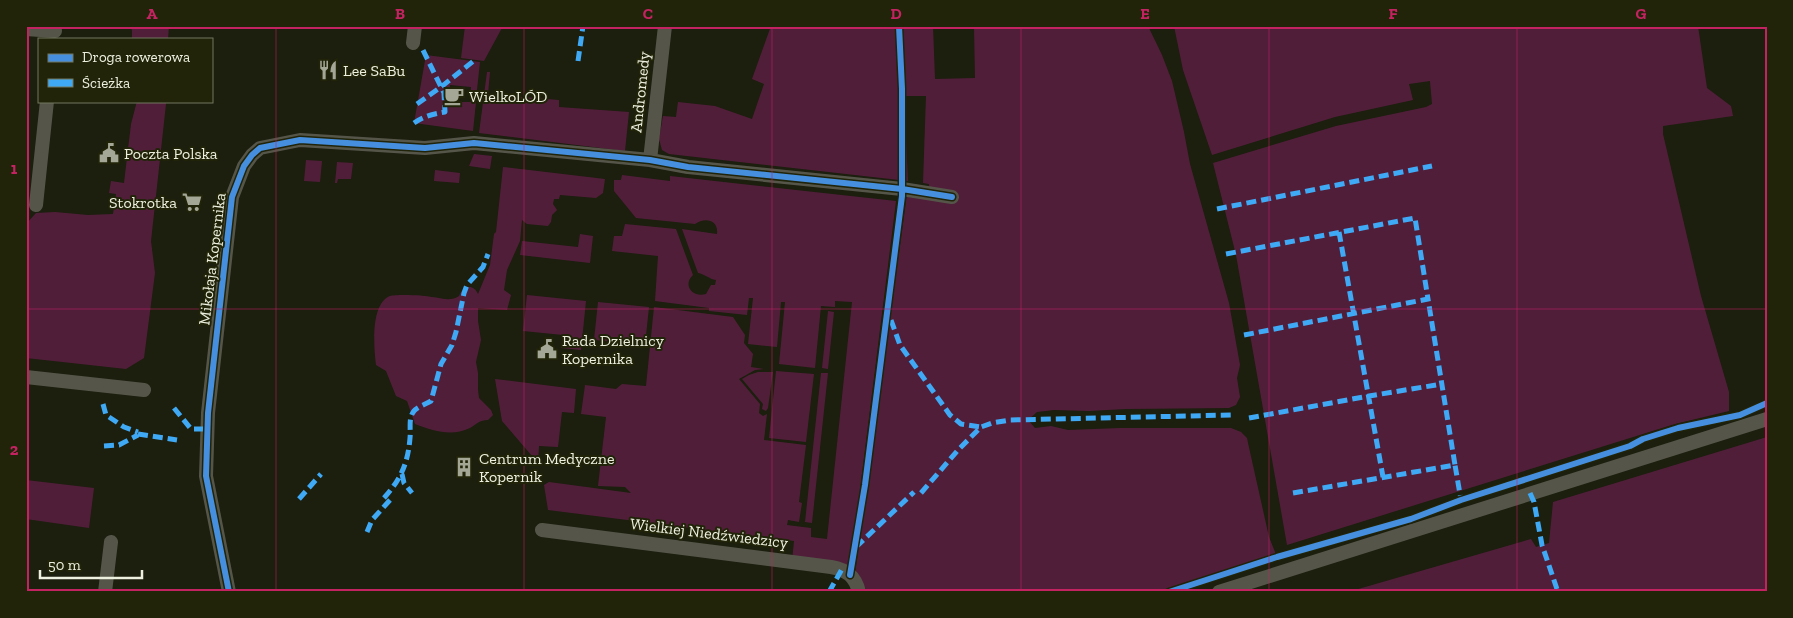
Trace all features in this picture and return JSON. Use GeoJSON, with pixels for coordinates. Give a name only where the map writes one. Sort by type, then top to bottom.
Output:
{"type":"FeatureCollection","features":[{"type":"Feature","properties":{"kind":"street"},"geometry":{"type":"LineString","coordinates":[[413,43],[415,26]]}},
{"type":"Feature","properties":{"kind":"street","name":"Andromedy"},"geometry":{"type":"LineString","coordinates":[[650,160],[665,26]]}},
{"type":"Feature","properties":{"kind":"street"},"geometry":{"type":"LineString","coordinates":[[26,29],[55,32]]}},
{"type":"Feature","properties":{"kind":"street"},"geometry":{"type":"LineString","coordinates":[[36,205],[48,102]]}},
{"type":"Feature","properties":{"kind":"street","name":"Mikołaja Kopernika"},"geometry":{"type":"LineString","coordinates":[[229,592],[206,476],[208,413],[232,197],[238,179],[252,155],[260,148],[300,140],[425,148],[474,143],[650,160],[688,167],[952,196]]}},
{"type":"Feature","properties":{"kind":"street"},"geometry":{"type":"LineString","coordinates":[[26,377],[144,390]]}},
{"type":"Feature","properties":{"kind":"street"},"geometry":{"type":"LineString","coordinates":[[1219,592],[1767,419]]}},
{"type":"Feature","properties":{"kind":"street","name":"Wielkiej Niedźwiedzicy"},"geometry":{"type":"LineString","coordinates":[[542,530],[831,567],[847,571],[853,578],[859,592]]}},
{"type":"Feature","properties":{"kind":"street"},"geometry":{"type":"LineString","coordinates":[[105,592],[111,542]]}},
{"type":"Feature","properties":{"kind":"shaded area"},"geometry":{"type":"Polygon","coordinates":[[[129,26],[169,26],[168,38],[132,38],[132,30],[129,26]]]}},
{"type":"Feature","properties":{"kind":"shaded area"},"geometry":{"type":"Polygon","coordinates":[[[465,26],[503,26],[484,61],[461,58],[465,26]]]}},
{"type":"Feature","properties":{"kind":"shaded area"},"geometry":{"type":"Polygon","coordinates":[[[771,26],[933,26],[935,79],[975,78],[974,26],[1148,26],[1172,81],[1190,164],[1229,303],[1240,365],[1237,378],[1240,397],[1236,405],[1229,408],[1054,410],[1037,412],[1028,420],[1035,428],[1051,426],[1068,430],[1231,428],[1241,432],[1247,438],[1269,537],[1277,557],[1169,592],[868,592],[855,574],[907,194],[928,197],[929,184],[923,183],[926,96],[904,96],[908,181],[669,154],[662,150],[659,139],[663,116],[676,117],[678,102],[715,106],[752,119],[764,84],[752,79],[771,26]]]}},
{"type":"Feature","properties":{"kind":"shaded area"},"geometry":{"type":"Polygon","coordinates":[[[1174,26],[1698,26],[1707,88],[1731,106],[1733,116],[1663,126],[1663,134],[1701,296],[1729,392],[1729,411],[1675,424],[1287,545],[1236,255],[1213,163],[1336,126],[1426,107],[1432,104],[1430,81],[1409,84],[1413,100],[1335,117],[1212,155],[1183,70],[1174,26]]]}},
{"type":"Feature","properties":{"kind":"shaded area"},"geometry":{"type":"Polygon","coordinates":[[[426,55],[480,62],[476,99],[470,98],[471,87],[450,85],[448,106],[461,107],[462,102],[476,102],[473,131],[414,123],[426,55]]]}},
{"type":"Feature","properties":{"kind":"shaded area"},"geometry":{"type":"Polygon","coordinates":[[[487,72],[490,72],[488,94],[559,100],[559,107],[629,112],[625,151],[479,133],[487,72]]]}},
{"type":"Feature","properties":{"kind":"shaded area"},"geometry":{"type":"Polygon","coordinates":[[[137,102],[166,102],[151,241],[155,273],[144,358],[126,369],[26,358],[26,224],[36,213],[113,214],[116,194],[109,193],[111,181],[124,183],[131,124],[137,102]]]}},
{"type":"Feature","properties":{"kind":"shaded area"},"geometry":{"type":"Polygon","coordinates":[[[474,154],[492,156],[490,169],[469,166],[474,154]]]}},
{"type":"Feature","properties":{"kind":"shaded area"},"geometry":{"type":"Polygon","coordinates":[[[306,160],[322,161],[320,182],[304,181],[306,160]]]}},
{"type":"Feature","properties":{"kind":"shaded area"},"geometry":{"type":"Polygon","coordinates":[[[337,162],[353,163],[351,179],[338,179],[337,183],[335,183],[337,162]]]}},
{"type":"Feature","properties":{"kind":"shaded area"},"geometry":{"type":"Polygon","coordinates":[[[503,167],[605,179],[603,193],[596,198],[560,195],[559,199],[554,199],[553,204],[557,210],[552,215],[548,226],[527,224],[522,220],[520,241],[507,270],[504,290],[511,295],[507,310],[478,308],[481,340],[476,362],[479,398],[491,410],[493,415],[488,420],[480,421],[463,431],[449,433],[436,431],[415,424],[407,401],[396,396],[386,371],[376,365],[374,338],[376,317],[379,308],[390,296],[417,295],[449,299],[456,298],[468,287],[473,288],[478,294],[490,265],[494,234],[496,232],[503,167]]]}},
{"type":"Feature","properties":{"kind":"shaded area"},"geometry":{"type":"Polygon","coordinates":[[[435,170],[460,173],[459,183],[434,181],[435,170]]]}},
{"type":"Feature","properties":{"kind":"shaded area"},"geometry":{"type":"Polygon","coordinates":[[[622,175],[670,181],[670,176],[896,201],[854,538],[847,571],[792,561],[794,541],[548,510],[544,485],[549,482],[631,493],[625,487],[598,486],[606,417],[581,414],[585,385],[616,389],[622,384],[646,386],[654,307],[733,317],[745,335],[744,343],[753,354],[751,367],[764,369],[755,370],[739,379],[760,404],[759,413],[763,416],[767,414],[764,440],[806,445],[799,502],[802,503],[799,522],[788,520],[787,525],[811,528],[811,537],[827,539],[852,302],[835,301],[835,307],[821,306],[815,368],[779,364],[785,302],[781,302],[777,347],[748,344],[753,298],[749,298],[747,315],[709,311],[709,308],[655,301],[658,256],[612,251],[614,236],[622,236],[625,224],[676,229],[693,275],[689,283],[690,290],[701,295],[706,294],[711,285],[715,285],[716,280],[698,273],[682,229],[717,234],[716,225],[706,220],[695,224],[636,218],[614,191],[614,180],[621,180],[622,175]]]}},
{"type":"Feature","properties":{"kind":"shaded area"},"geometry":{"type":"Polygon","coordinates":[[[580,234],[593,236],[590,263],[520,255],[522,241],[578,247],[580,234]]]}},
{"type":"Feature","properties":{"kind":"shaded area"},"geometry":{"type":"Polygon","coordinates":[[[527,295],[586,301],[581,350],[561,348],[563,335],[523,331],[527,295]]]}},
{"type":"Feature","properties":{"kind":"shaded area"},"geometry":{"type":"Polygon","coordinates":[[[598,302],[649,307],[645,345],[594,340],[598,302]]]}},
{"type":"Feature","properties":{"kind":"shaded area"},"geometry":{"type":"Polygon","coordinates":[[[828,311],[834,312],[828,369],[822,368],[828,311]]]}},
{"type":"Feature","properties":{"kind":"shaded area"},"geometry":{"type":"Polygon","coordinates":[[[776,371],[814,374],[806,442],[769,438],[776,371]]]}},
{"type":"Feature","properties":{"kind":"shaded area"},"geometry":{"type":"Polygon","coordinates":[[[758,372],[773,372],[766,411],[762,409],[763,404],[742,379],[758,372]]]}},
{"type":"Feature","properties":{"kind":"shaded area"},"geometry":{"type":"Polygon","coordinates":[[[821,373],[828,373],[812,523],[805,522],[821,373]]]}},
{"type":"Feature","properties":{"kind":"shaded area"},"geometry":{"type":"Polygon","coordinates":[[[495,379],[576,389],[574,413],[562,412],[558,447],[539,446],[538,463],[502,421],[495,379]]]}},
{"type":"Feature","properties":{"kind":"shaded area"},"geometry":{"type":"Polygon","coordinates":[[[1767,437],[1767,592],[1348,592],[1531,539],[1536,547],[1549,543],[1553,502],[1767,437]]]}},
{"type":"Feature","properties":{"kind":"shaded area"},"geometry":{"type":"Polygon","coordinates":[[[26,480],[94,488],[89,528],[26,519],[26,480]]]}},
{"type":"Feature","properties":{"kind":"marked path"},"geometry":{"type":"LineString","coordinates":[[578,61],[583,26]]}},
{"type":"Feature","properties":{"kind":"marked path"},"geometry":{"type":"LineString","coordinates":[[414,123],[429,116],[445,112],[444,93],[423,50]]}},
{"type":"Feature","properties":{"kind":"marked path"},"geometry":{"type":"LineString","coordinates":[[417,104],[476,59]]}},
{"type":"Feature","properties":{"kind":"marked path"},"geometry":{"type":"LineString","coordinates":[[1217,209],[1432,166]]}},
{"type":"Feature","properties":{"kind":"marked path"},"geometry":{"type":"LineString","coordinates":[[1226,254],[1415,218],[1428,299]]}},
{"type":"Feature","properties":{"kind":"marked path"},"geometry":{"type":"LineString","coordinates":[[1339,232],[1383,477]]}},
{"type":"Feature","properties":{"kind":"marked path"},"geometry":{"type":"LineString","coordinates":[[384,498],[403,470],[409,447],[412,414],[417,408],[431,401],[441,364],[452,345],[467,285],[483,267],[488,254]]}},
{"type":"Feature","properties":{"kind":"marked path"},"geometry":{"type":"LineString","coordinates":[[1244,335],[1428,299],[1455,465]]}},
{"type":"Feature","properties":{"kind":"marked path"},"geometry":{"type":"LineString","coordinates":[[891,320],[900,345],[950,415],[961,424],[981,427]]}},
{"type":"Feature","properties":{"kind":"marked path"},"geometry":{"type":"LineString","coordinates":[[1249,418],[1442,384]]}},
{"type":"Feature","properties":{"kind":"marked path"},"geometry":{"type":"LineString","coordinates":[[103,404],[106,415],[124,427],[138,432]]}},
{"type":"Feature","properties":{"kind":"marked path"},"geometry":{"type":"LineString","coordinates":[[174,408],[191,429],[207,429]]}},
{"type":"Feature","properties":{"kind":"marked path"},"geometry":{"type":"LineString","coordinates":[[921,493],[958,450],[981,427],[992,423],[1010,420],[1232,415]]}},
{"type":"Feature","properties":{"kind":"marked path"},"geometry":{"type":"LineString","coordinates":[[138,434],[177,440]]}},
{"type":"Feature","properties":{"kind":"marked path"},"geometry":{"type":"LineString","coordinates":[[104,446],[119,445],[138,435]]}},
{"type":"Feature","properties":{"kind":"marked path"},"geometry":{"type":"LineString","coordinates":[[1293,493],[1455,465],[1461,500]]}},
{"type":"Feature","properties":{"kind":"marked path"},"geometry":{"type":"LineString","coordinates":[[299,499],[321,474]]}},
{"type":"Feature","properties":{"kind":"marked path"},"geometry":{"type":"LineString","coordinates":[[402,474],[404,483],[412,493]]}},
{"type":"Feature","properties":{"kind":"marked path"},"geometry":{"type":"LineString","coordinates":[[856,547],[914,492]]}},
{"type":"Feature","properties":{"kind":"marked path"},"geometry":{"type":"LineString","coordinates":[[1530,493],[1534,502],[1542,545],[1558,592]]}},
{"type":"Feature","properties":{"kind":"marked path"},"geometry":{"type":"LineString","coordinates":[[367,532],[372,520],[390,500]]}},
{"type":"Feature","properties":{"kind":"marked path"},"geometry":{"type":"LineString","coordinates":[[829,592],[842,569]]}},
{"type":"Feature","properties":{"kind":"cycle path"},"geometry":{"type":"LineString","coordinates":[[850,575],[865,485],[902,196],[902,89],[899,26]]}},
{"type":"Feature","properties":{"kind":"cycle path"},"geometry":{"type":"LineString","coordinates":[[229,592],[206,476],[208,413],[232,197],[244,166],[260,148],[300,140],[425,148],[474,143],[650,160],[688,167],[902,189],[952,197]]}},
{"type":"Feature","properties":{"kind":"cycle path"},"geometry":{"type":"LineString","coordinates":[[1169,592],[1277,557],[1411,519],[1461,500],[1630,446],[1643,439],[1678,428],[1740,415],[1767,403]]}},
{"type":"Feature","properties":{"kind":"place","name":"Lee SaBu"},"geometry":{"type":"Point","coordinates":[328,70]}},
{"type":"Feature","properties":{"kind":"place","name":"WielkoLÓD"},"geometry":{"type":"Point","coordinates":[454,96]}},
{"type":"Feature","properties":{"kind":"place","name":"Poczta Polska"},"geometry":{"type":"Point","coordinates":[109,153]}},
{"type":"Feature","properties":{"kind":"place","name":"Stokrotka"},"geometry":{"type":"Point","coordinates":[192,202]}},
{"type":"Feature","properties":{"kind":"place","name":"Rada Dzielnicy Kopernika"},"geometry":{"type":"Point","coordinates":[547,349]}},
{"type":"Feature","properties":{"kind":"place","name":"Centrum Medyczne Kopernik"},"geometry":{"type":"Point","coordinates":[464,467]}}]}
